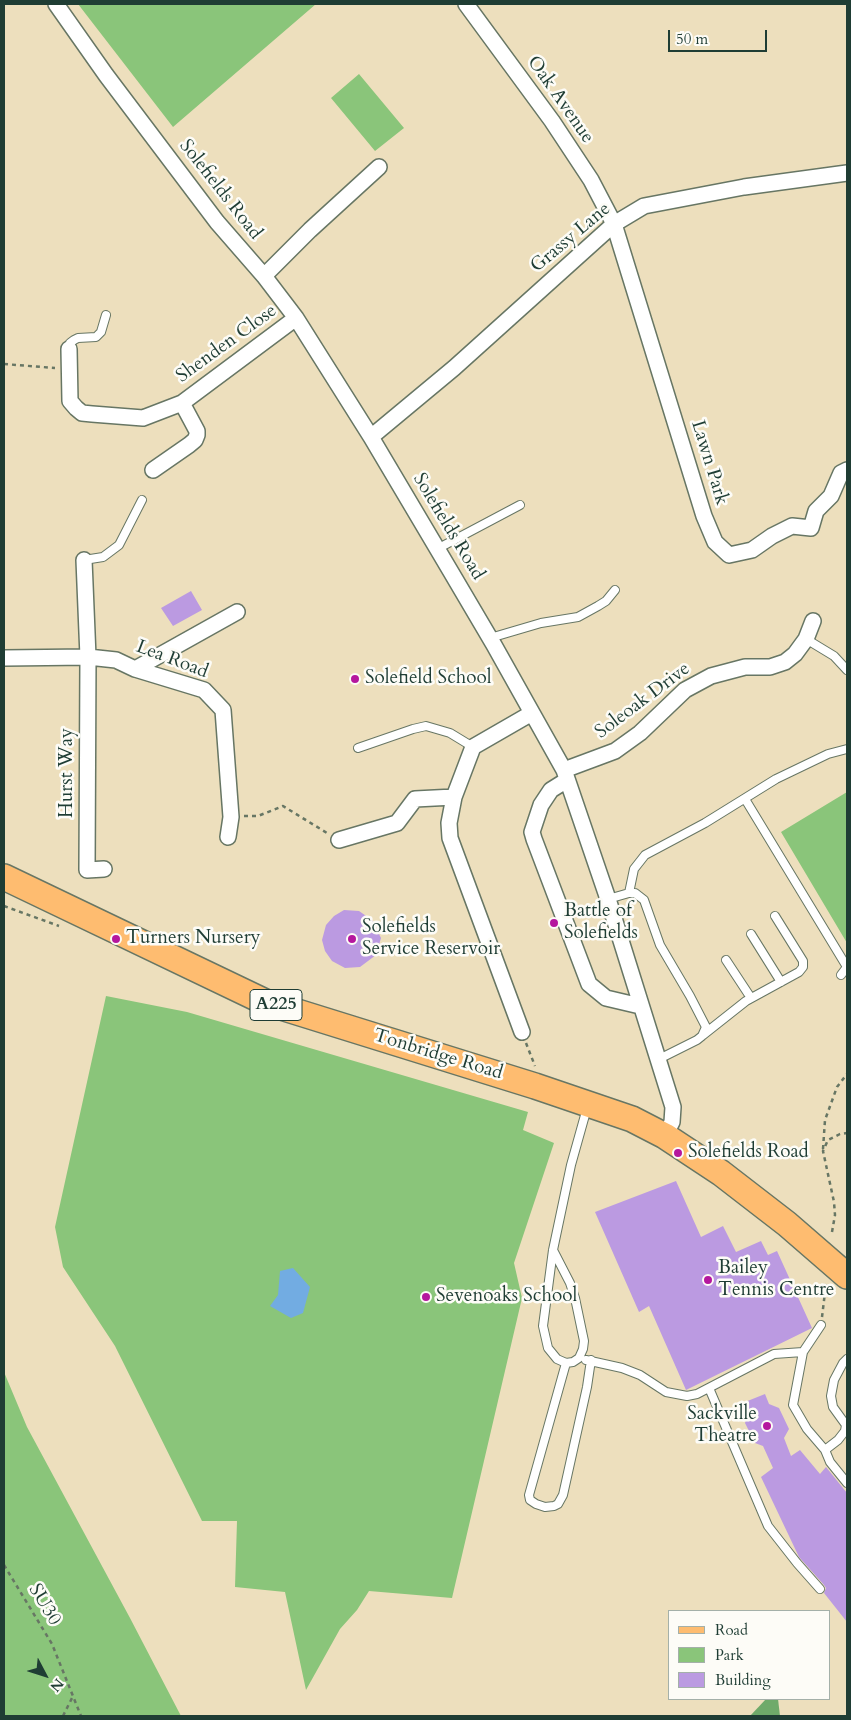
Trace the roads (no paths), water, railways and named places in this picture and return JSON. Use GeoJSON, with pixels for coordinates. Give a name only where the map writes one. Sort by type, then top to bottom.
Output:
{"type":"FeatureCollection","features":[{"type":"Feature","properties":{"kind":"main road","name":"Tonbridge Road"},"geometry":{"type":"LineString","coordinates":[[4,877],[265,1002],[535,1086],[632,1119],[665,1136],[721,1173],[788,1224],[837,1280]]}},
{"type":"Feature","properties":{"kind":"street","name":"Solefields Road"},"geometry":{"type":"LineString","coordinates":[[56,4],[106,75],[217,222],[264,276],[296,318],[371,437],[532,712],[565,775],[608,899],[640,1006],[659,1059],[673,1106],[672,1122],[665,1136]]}},
{"type":"Feature","properties":{"kind":"street","name":"Oak Avenue"},"geometry":{"type":"LineString","coordinates":[[466,4],[552,121],[591,180],[614,224]]}},
{"type":"Feature","properties":{"kind":"street"},"geometry":{"type":"LineString","coordinates":[[264,276],[310,230],[379,167]]}},
{"type":"Feature","properties":{"kind":"street","name":"Grassy Lane"},"geometry":{"type":"LineString","coordinates":[[371,437],[454,368],[614,224],[644,206],[744,187],[847,173]]}},
{"type":"Feature","properties":{"kind":"street","name":"Lawn Park"},"geometry":{"type":"LineString","coordinates":[[614,224],[701,506],[715,542],[730,555],[752,550],[772,536],[792,526],[811,528],[816,511],[831,496],[842,473],[847,470]]}},
{"type":"Feature","properties":{"kind":"street","name":"Shenden Close"},"geometry":{"type":"LineString","coordinates":[[69,350],[70,401],[82,413],[143,418],[182,403],[296,318]]}},
{"type":"Feature","properties":{"kind":"street","name":"Shenden Close"},"geometry":{"type":"LineString","coordinates":[[154,470],[195,440],[197,431],[182,403]]}},
{"type":"Feature","properties":{"kind":"street","name":"Hurst Way"},"geometry":{"type":"LineString","coordinates":[[84,560],[88,658],[83,871],[104,869]]}},
{"type":"Feature","properties":{"kind":"street"},"geometry":{"type":"LineString","coordinates":[[134,669],[238,612]]}},
{"type":"Feature","properties":{"kind":"street","name":"Soleoak Drive"},"geometry":{"type":"LineString","coordinates":[[640,1006],[606,998],[589,984],[532,832],[541,805],[550,790],[565,775],[615,751],[640,733],[685,690],[712,676],[745,667],[770,667],[784,662],[795,654],[806,639],[813,621]]}},
{"type":"Feature","properties":{"kind":"street","name":"Lea Road"},"geometry":{"type":"LineString","coordinates":[[4,658],[116,660],[134,669],[204,690],[223,710],[230,817],[228,837]]}},
{"type":"Feature","properties":{"kind":"street"},"geometry":{"type":"LineString","coordinates":[[522,1032],[450,838],[449,823],[454,796],[473,747],[532,712]]}},
{"type":"Feature","properties":{"kind":"street"},"geometry":{"type":"LineString","coordinates":[[339,840],[397,822],[415,800],[454,796]]}},
{"type":"Feature","properties":{"kind":"lane"},"geometry":{"type":"LineString","coordinates":[[69,350],[70,343],[78,338],[96,337],[101,332],[106,314]]}},
{"type":"Feature","properties":{"kind":"lane"},"geometry":{"type":"LineString","coordinates":[[84,560],[104,557],[120,545],[142,500]]}},
{"type":"Feature","properties":{"kind":"lane"},"geometry":{"type":"LineString","coordinates":[[437,549],[520,505]]}},
{"type":"Feature","properties":{"kind":"lane"},"geometry":{"type":"LineString","coordinates":[[490,638],[541,622],[578,617],[598,606],[615,590]]}},
{"type":"Feature","properties":{"kind":"lane"},"geometry":{"type":"LineString","coordinates":[[806,639],[834,656],[847,670]]}},
{"type":"Feature","properties":{"kind":"lane"},"geometry":{"type":"LineString","coordinates":[[358,748],[426,726],[450,733],[473,747]]}},
{"type":"Feature","properties":{"kind":"lane"},"geometry":{"type":"LineString","coordinates":[[629,893],[634,868],[645,855],[705,823],[776,779],[828,754],[847,748]]}},
{"type":"Feature","properties":{"kind":"lane"},"geometry":{"type":"LineString","coordinates":[[745,799],[847,967],[841,975]]}},
{"type":"Feature","properties":{"kind":"lane"},"geometry":{"type":"LineString","coordinates":[[608,899],[629,893],[639,895],[644,900],[660,945],[704,1022],[706,1027],[702,1036]]}},
{"type":"Feature","properties":{"kind":"lane"},"geometry":{"type":"LineString","coordinates":[[659,1059],[702,1036],[751,998],[799,972],[803,967],[803,961],[775,916]]}},
{"type":"Feature","properties":{"kind":"lane"},"geometry":{"type":"LineString","coordinates":[[751,934],[781,982]]}},
{"type":"Feature","properties":{"kind":"lane"},"geometry":{"type":"LineString","coordinates":[[726,960],[751,998]]}},
{"type":"Feature","properties":{"kind":"lane"},"geometry":{"type":"LineString","coordinates":[[553,1250],[575,1298],[584,1342],[584,1349],[579,1358],[573,1362],[566,1363],[557,1359],[548,1348],[543,1326],[553,1250],[588,1104]]}},
{"type":"Feature","properties":{"kind":"lane"},"geometry":{"type":"LineString","coordinates":[[821,1325],[803,1352],[793,1406],[825,1450],[830,1462],[847,1483]]}},
{"type":"Feature","properties":{"kind":"lane"},"geometry":{"type":"LineString","coordinates":[[579,1358],[622,1368],[640,1375],[666,1392],[687,1396],[697,1394],[774,1354],[803,1352]]}},
{"type":"Feature","properties":{"kind":"lane"},"geometry":{"type":"LineString","coordinates":[[825,1450],[838,1440],[845,1431],[846,1425],[833,1407],[831,1396],[834,1380],[847,1359]]}},
{"type":"Feature","properties":{"kind":"lane"},"geometry":{"type":"LineString","coordinates":[[566,1363],[529,1495],[530,1500],[545,1507],[558,1504],[563,1495],[587,1387],[591,1360]]}},
{"type":"Feature","properties":{"kind":"lane"},"geometry":{"type":"LineString","coordinates":[[709,1388],[768,1526],[796,1563],[820,1589]]}},
{"type":"Feature","properties":{"kind":"water"},"geometry":{"type":"Polygon","coordinates":[[[293,1268],[310,1287],[303,1313],[291,1318],[270,1306],[278,1295],[280,1271],[293,1268]]]}},
{"type":"Feature","properties":{"kind":"place","name":"Solefield School"},"geometry":{"type":"Point","coordinates":[355,679]}},
{"type":"Feature","properties":{"kind":"place","name":"Battle of Solefields"},"geometry":{"type":"Point","coordinates":[554,923]}},
{"type":"Feature","properties":{"kind":"place","name":"Turners Nursery"},"geometry":{"type":"Point","coordinates":[116,939]}},
{"type":"Feature","properties":{"kind":"place","name":"Solefields Service Reservoir"},"geometry":{"type":"Point","coordinates":[352,939]}},
{"type":"Feature","properties":{"kind":"place","name":"Solefields Road"},"geometry":{"type":"Point","coordinates":[678,1153]}},
{"type":"Feature","properties":{"kind":"place","name":"Bailey Tennis Centre"},"geometry":{"type":"Point","coordinates":[708,1280]}},
{"type":"Feature","properties":{"kind":"place","name":"Sevenoaks School"},"geometry":{"type":"Point","coordinates":[426,1297]}},
{"type":"Feature","properties":{"kind":"place","name":"Sackville Theatre"},"geometry":{"type":"Point","coordinates":[767,1426]}}]}
